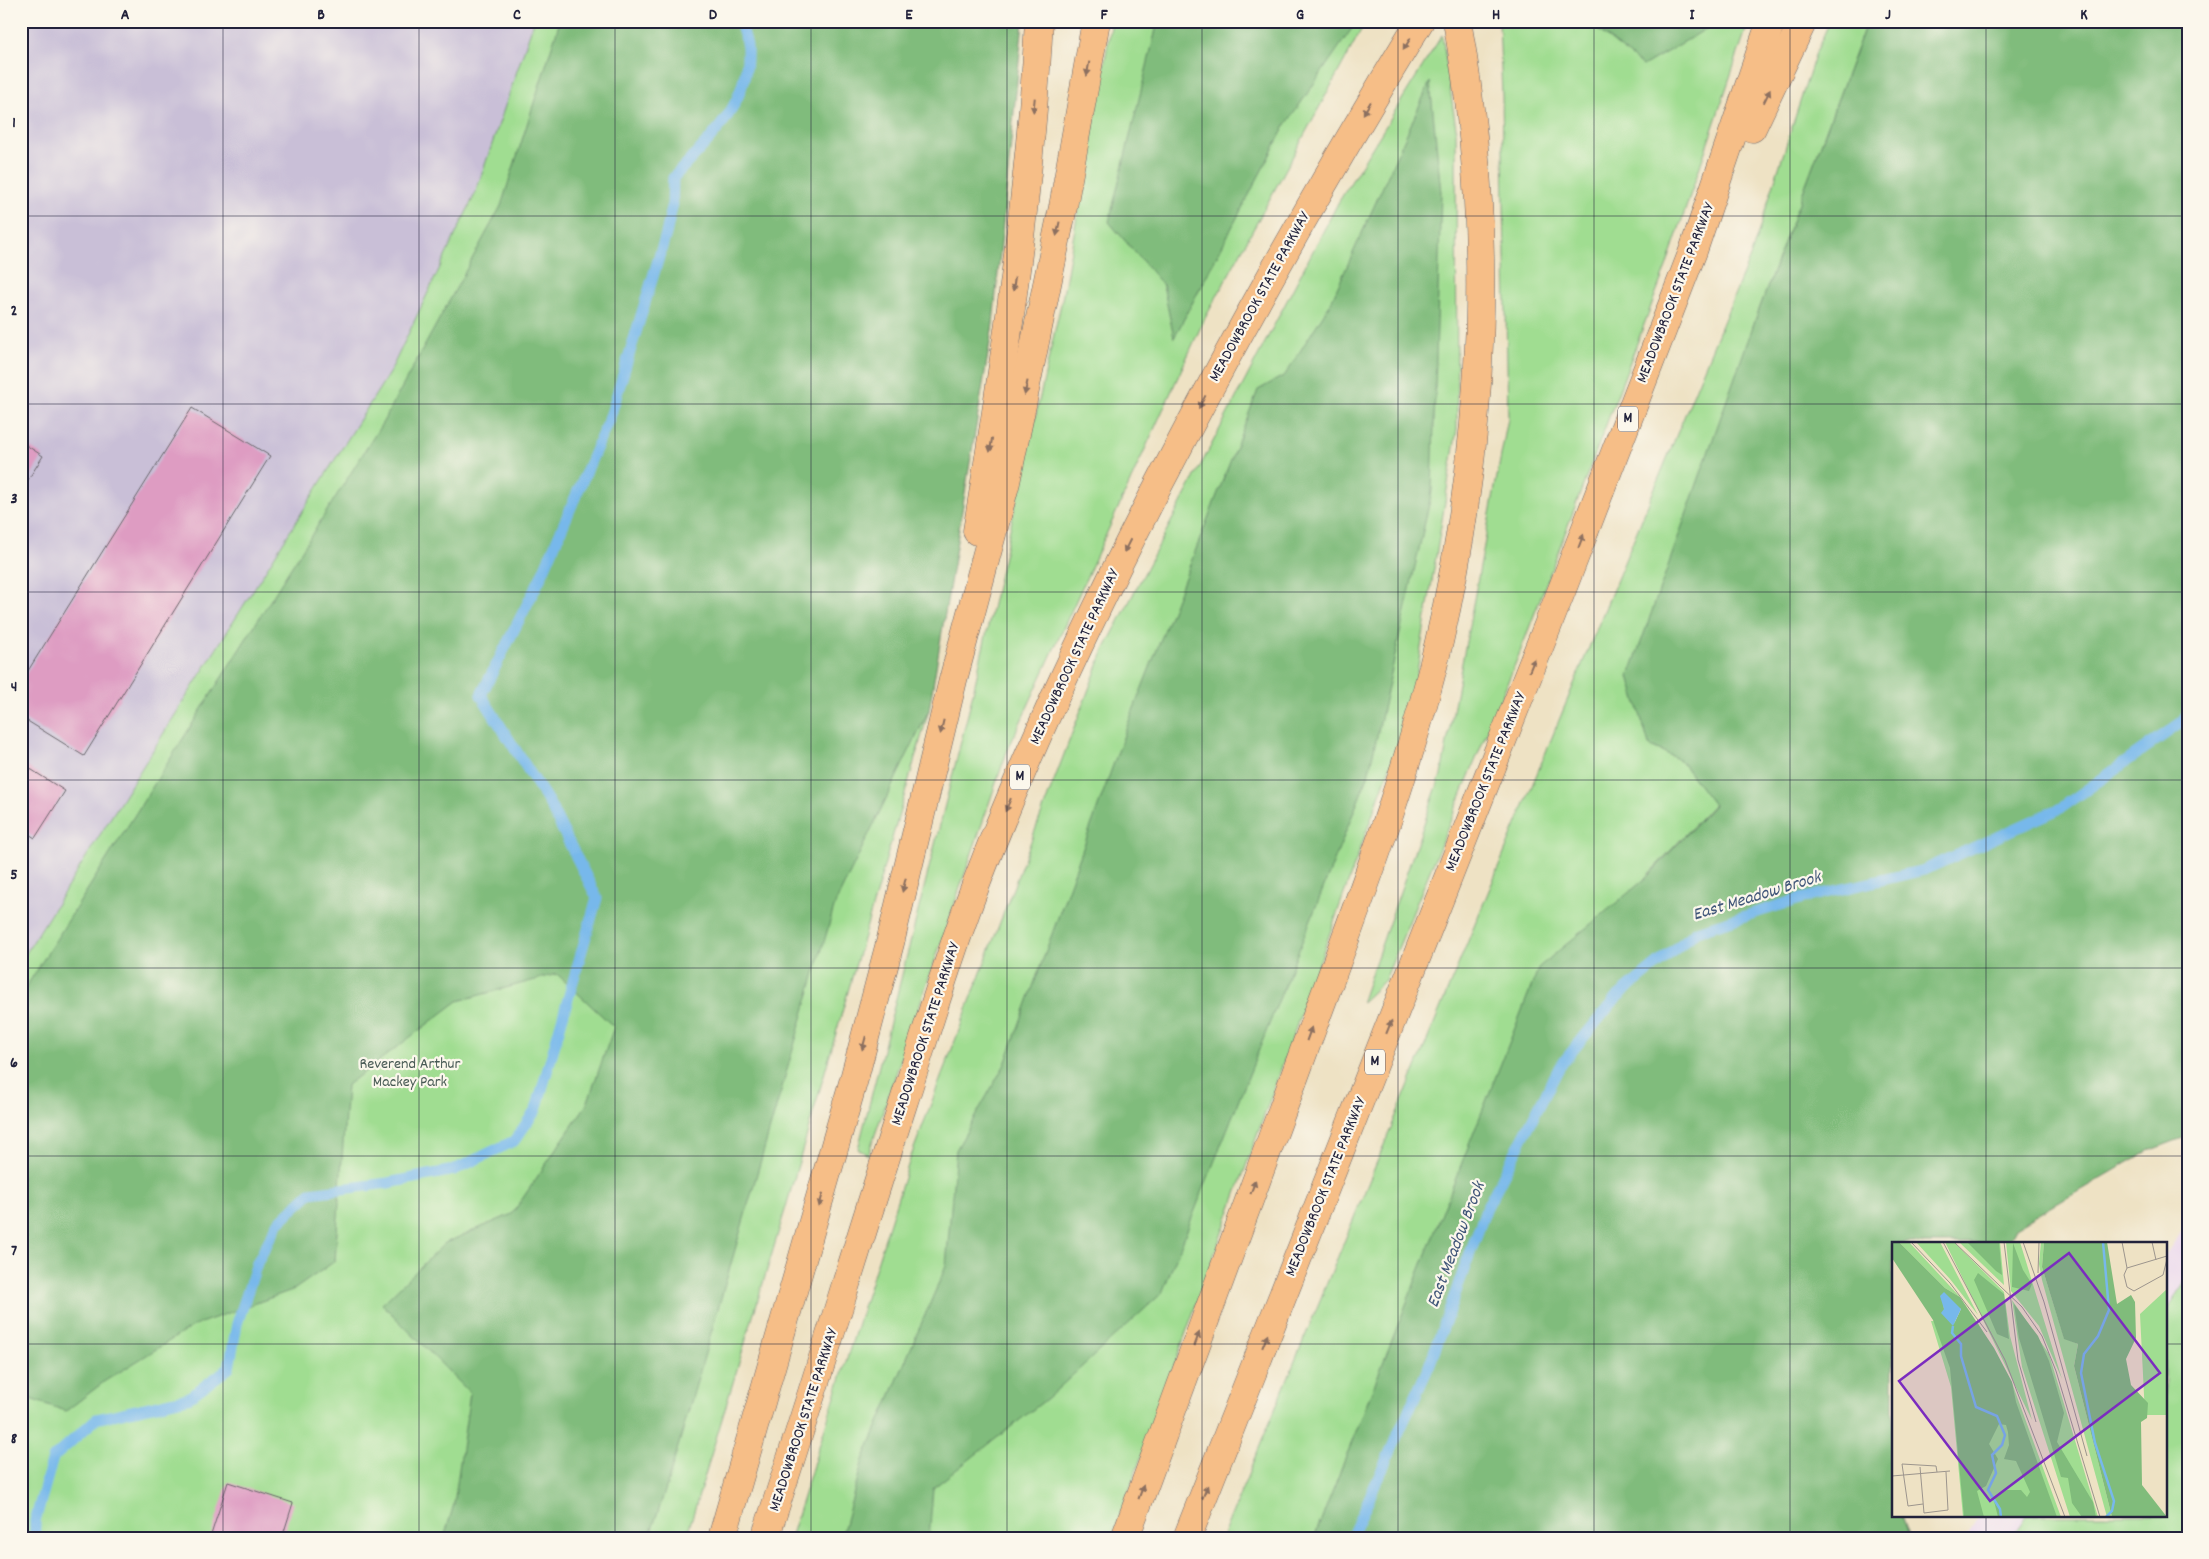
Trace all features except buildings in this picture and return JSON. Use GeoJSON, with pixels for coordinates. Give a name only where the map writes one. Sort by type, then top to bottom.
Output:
{"type":"FeatureCollection","features":[{"type":"Feature","properties":{"kind":"highway"},"geometry":{"type":"LineString","coordinates":[[953,680],[1004,362],[1036,90],[1039,21]]}},
{"type":"Feature","properties":{"kind":"highway"},"geometry":{"type":"LineString","coordinates":[[722,1538],[854,1079],[890,943],[953,680],[1006,482],[1063,207],[1096,21]]}},
{"type":"Feature","properties":{"kind":"highway","name":"MEADOWBROOK STATE PARKWAY"},"geometry":{"type":"LineString","coordinates":[[765,1538],[828,1347],[930,1018],[974,889],[1003,816],[1116,568],[1201,403],[1343,147],[1420,21]]}},
{"type":"Feature","properties":{"kind":"highway"},"geometry":{"type":"LineString","coordinates":[[1125,1538],[1363,892],[1403,772],[1439,641],[1471,455],[1480,322],[1480,220],[1476,152],[1468,82],[1457,21]]}},
{"type":"Feature","properties":{"kind":"highway","name":"MEADOWBROOK STATE PARKWAY"},"geometry":{"type":"LineString","coordinates":[[1187,1538],[1563,587],[1693,251],[1771,21]]}},
{"type":"Feature","properties":{"kind":"highway"},"geometry":{"type":"LineString","coordinates":[[1693,251],[1803,21]]}},
{"type":"Feature","properties":{"kind":"shaded area"},"geometry":{"type":"Polygon","coordinates":[[[21,21],[534,21],[475,194],[391,370],[21,961],[21,21]]]}},
{"type":"Feature","properties":{"kind":"shaded area"},"geometry":{"type":"Polygon","coordinates":[[[2188,1223],[2188,1538],[1965,1538],[1980,1516],[2166,1516],[2166,1254],[2188,1223]]]}},
{"type":"Feature","properties":{"kind":"green space","name":"Reverend Arthur Mackey Park"},"geometry":{"type":"Polygon","coordinates":[[[534,21],[1013,21],[915,739],[929,710],[786,1207],[686,1538],[21,1538],[21,961],[391,370],[475,194],[534,21]]]}},
{"type":"Feature","properties":{"kind":"green space","name":"Reverend Arthur Mackey Park"},"geometry":{"type":"Polygon","coordinates":[[[560,21],[1023,21],[993,324],[929,710],[835,904],[667,1485],[649,1538],[444,1538],[454,1504],[470,1393],[382,1304],[445,1243],[512,1214],[587,1104],[614,1027],[557,974],[458,1001],[347,1085],[335,1261],[295,1289],[195,1325],[105,1381],[66,1411],[21,1396],[21,995],[383,422],[501,206],[560,21]]]}},
{"type":"Feature","properties":{"kind":"green space"},"geometry":{"type":"Polygon","coordinates":[[[1112,21],[1366,21],[1203,322],[1006,754],[868,1155],[858,1149],[970,706],[1063,295],[1112,21]]]}},
{"type":"Feature","properties":{"kind":"green space"},"geometry":{"type":"Polygon","coordinates":[[[1158,21],[1357,21],[1285,126],[1174,338],[1163,285],[1109,222],[1158,21]]]}},
{"type":"Feature","properties":{"kind":"green space"},"geometry":{"type":"Polygon","coordinates":[[[1499,21],[1749,21],[1667,264],[1520,652],[1385,980],[1361,1003],[1441,775],[1508,418],[1499,21]]]}},
{"type":"Feature","properties":{"kind":"green space"},"geometry":{"type":"Polygon","coordinates":[[[1587,21],[1711,21],[1711,26],[1643,66],[1587,21]]]}},
{"type":"Feature","properties":{"kind":"green space"},"geometry":{"type":"Polygon","coordinates":[[[1830,21],[1867,21],[1753,326],[1649,745],[1680,760],[1714,804],[1645,878],[1333,1492],[1314,1538],[1222,1538],[1752,252],[1816,52],[1830,21]]]}},
{"type":"Feature","properties":{"kind":"green space"},"geometry":{"type":"Polygon","coordinates":[[[1867,21],[2188,21],[2188,1136],[2148,1151],[2015,1228],[2008,1242],[1892,1242],[1892,1477],[1890,1481],[1892,1487],[1892,1516],[1901,1516],[1909,1538],[1314,1538],[1539,967],[1645,879],[1714,805],[1680,760],[1649,745],[1629,676],[1753,326],[1867,21]]]}},
{"type":"Feature","properties":{"kind":"green space"},"geometry":{"type":"Polygon","coordinates":[[[1442,35],[1456,128],[1457,429],[1411,708],[1112,1538],[790,1538],[910,1159],[1103,652],[1338,203],[1442,35]]]}},
{"type":"Feature","properties":{"kind":"green space"},"geometry":{"type":"Polygon","coordinates":[[[1430,82],[1441,192],[1432,491],[1368,776],[1162,1293],[1049,1397],[933,1488],[929,1538],[841,1538],[863,1460],[946,1266],[956,1150],[1005,1064],[1129,721],[1258,390],[1285,375],[1330,304],[1430,82]]]}},
{"type":"Feature","properties":{"kind":"green space"},"geometry":{"type":"Polygon","coordinates":[[[2188,1277],[2188,1538],[2012,1538],[2026,1516],[2166,1516],[2166,1310],[2188,1277]]]}},
{"type":"Feature","properties":{"kind":"waterway"},"geometry":{"type":"LineString","coordinates":[[35,1538],[35,1521],[53,1458],[96,1419],[188,1398],[229,1368],[237,1324],[257,1263],[278,1223],[310,1193],[388,1183],[454,1170],[514,1141],[536,1110],[597,898],[549,803],[481,695],[541,577],[611,414],[666,234],[672,207],[673,178],[725,120],[742,87],[746,68],[747,47],[740,21]]}},
{"type":"Feature","properties":{"kind":"waterway","name":"East Meadow Brook"},"geometry":{"type":"LineString","coordinates":[[1351,1538],[1429,1366],[1486,1209],[1560,1066],[1616,998],[1697,931],[1800,899],[1924,870],[2061,808],[2182,722],[2188,714]]}}]}
